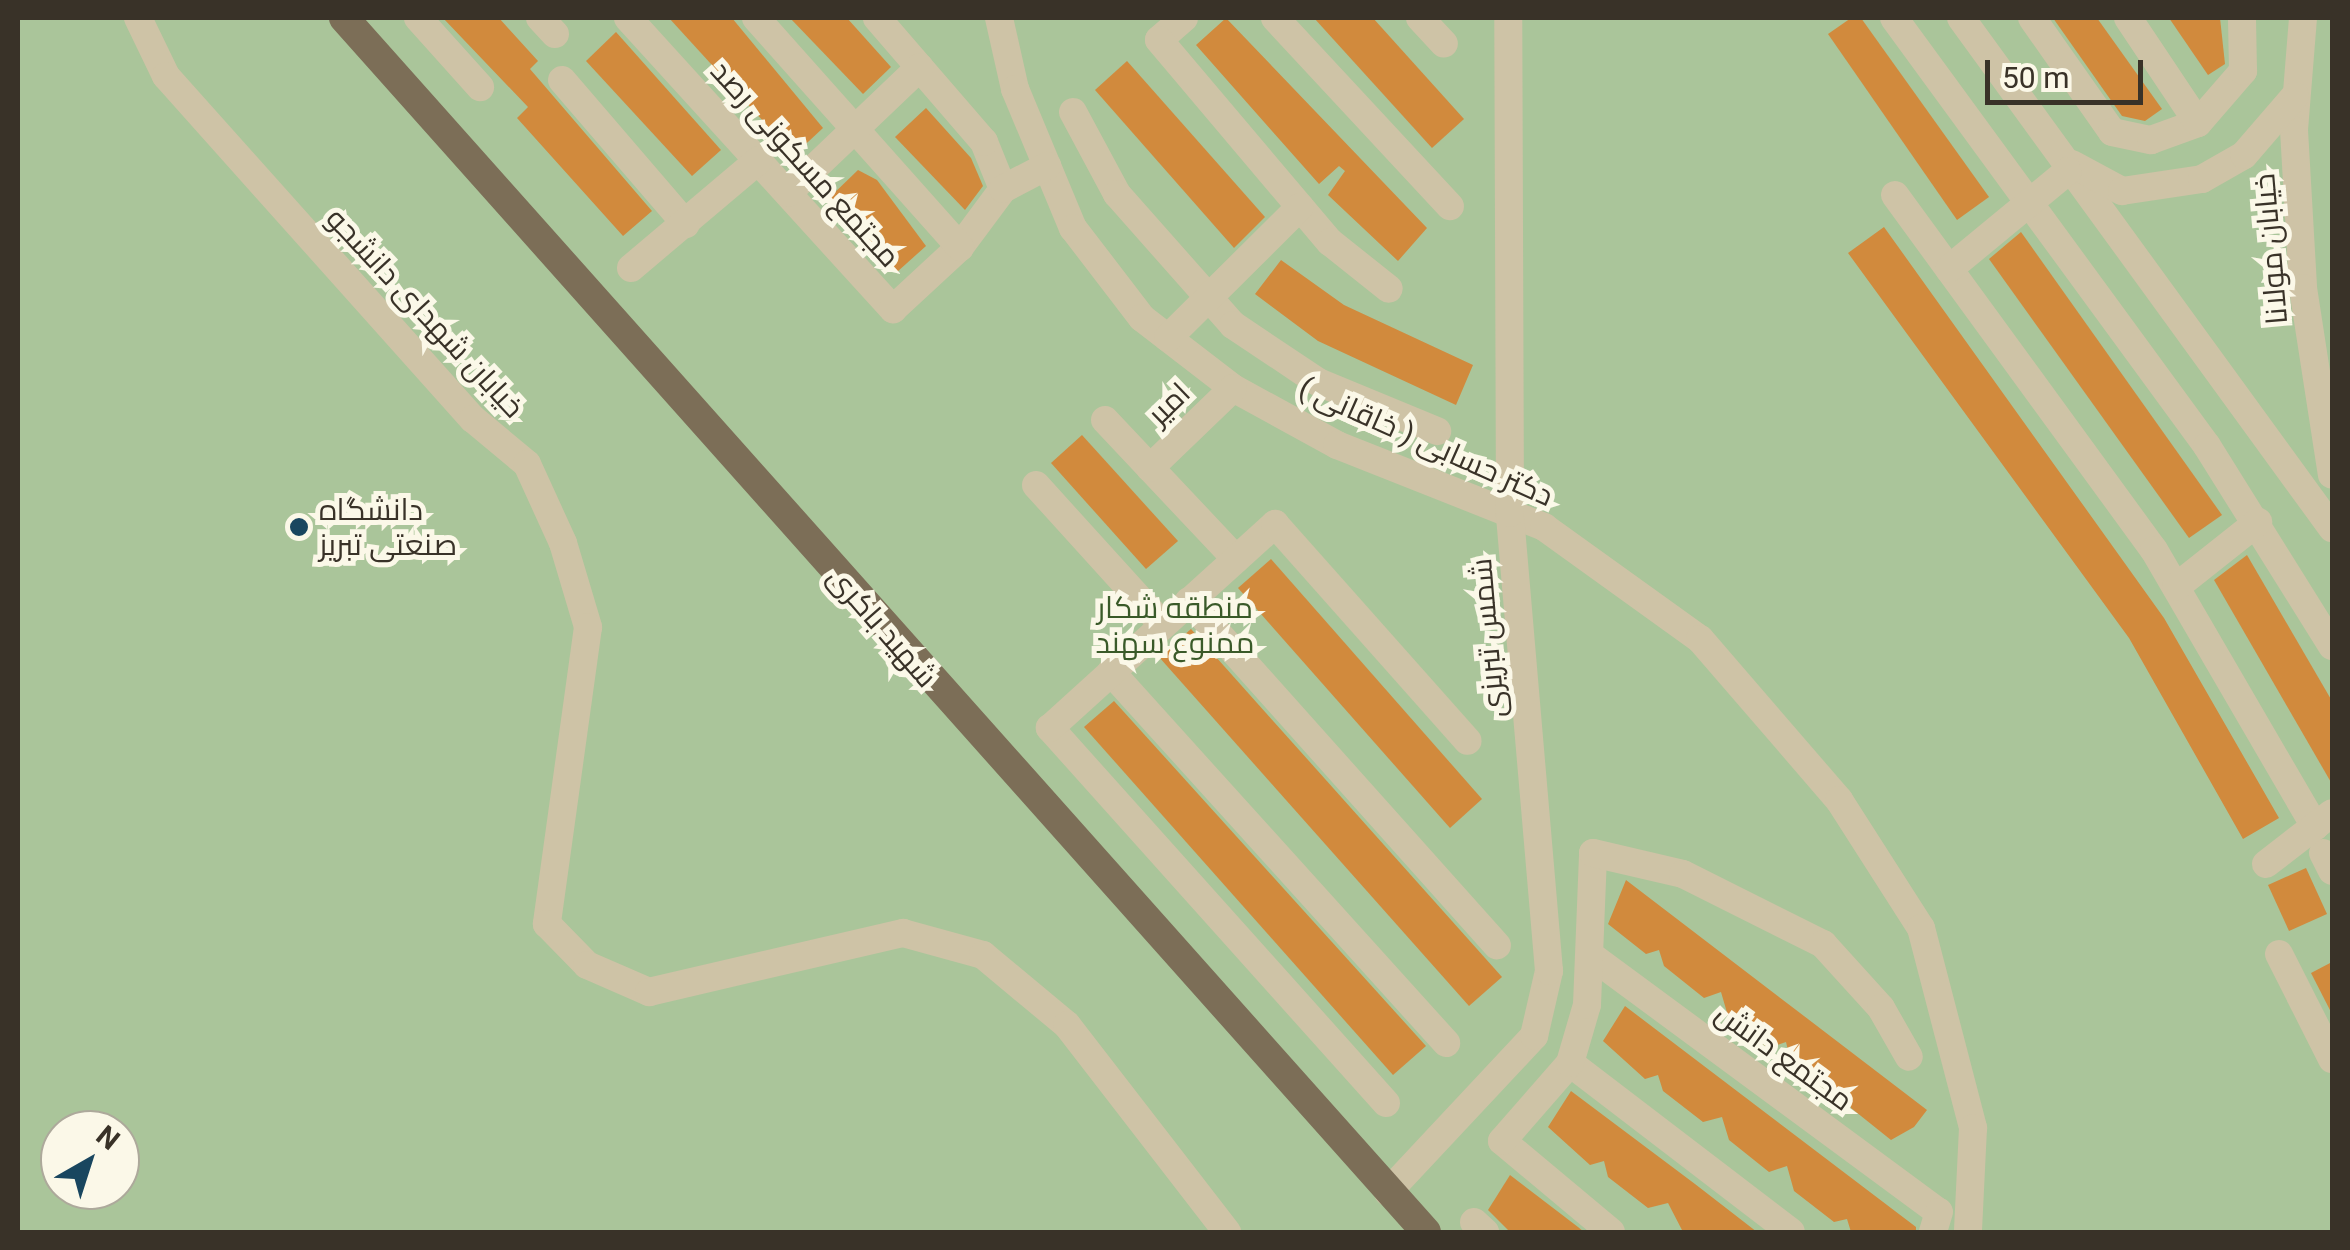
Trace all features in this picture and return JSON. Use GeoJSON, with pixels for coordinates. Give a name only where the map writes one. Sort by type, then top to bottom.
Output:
{"type":"FeatureCollection","features":[{"type":"Feature","properties":{"kind":"main road","name":"شهید باکری"},"geometry":{"type":"LineString","coordinates":[[344,18],[1426,1232]]}},
{"type":"Feature","properties":{"kind":"street","name":"خیابان شهدای دانشجو"},"geometry":{"type":"LineString","coordinates":[[138,18],[166,76],[473,419],[527,464],[563,543],[588,627],[547,924],[587,965],[649,992],[903,934],[983,955],[1067,1024],[1228,1232]]}},
{"type":"Feature","properties":{"kind":"street"},"geometry":{"type":"LineString","coordinates":[[418,18],[480,87]]}},
{"type":"Feature","properties":{"kind":"street","name":"مجتمع مسکونی رصد"},"geometry":{"type":"LineString","coordinates":[[628,18],[893,309],[960,248]]}},
{"type":"Feature","properties":{"kind":"street"},"geometry":{"type":"LineString","coordinates":[[756,18],[960,248],[1003,189],[1047,166]]}},
{"type":"Feature","properties":{"kind":"street"},"geometry":{"type":"LineString","coordinates":[[877,18],[984,142],[1003,189]]}},
{"type":"Feature","properties":{"kind":"street","name":"دکتر حسابی ( خاقانی )"},"geometry":{"type":"LineString","coordinates":[[999,18],[1047,166],[1073,228],[1168,338],[1233,388],[1337,446],[1544,526],[1700,640],[1839,800],[1921,928],[1972,1128],[1968,1232]]}},
{"type":"Feature","properties":{"kind":"street"},"geometry":{"type":"LineString","coordinates":[[1184,18],[1159,40],[1300,207],[1389,288]]}},
{"type":"Feature","properties":{"kind":"street"},"geometry":{"type":"LineString","coordinates":[[1275,18],[1450,206]]}},
{"type":"Feature","properties":{"kind":"street"},"geometry":{"type":"LineString","coordinates":[[1420,18],[1444,44]]}},
{"type":"Feature","properties":{"kind":"street","name":"شمس تبریزی"},"geometry":{"type":"LineString","coordinates":[[1388,1192],[1534,1036],[1550,970],[1510,513],[1508,18]]}},
{"type":"Feature","properties":{"kind":"street"},"geometry":{"type":"LineString","coordinates":[[1894,18],[2258,522],[2332,646]]}},
{"type":"Feature","properties":{"kind":"street"},"geometry":{"type":"LineString","coordinates":[[1961,18],[2068,171],[2332,528]]}},
{"type":"Feature","properties":{"kind":"street"},"geometry":{"type":"LineString","coordinates":[[2032,18],[2112,132],[2151,140],[2198,123],[2243,72],[2242,18]]}},
{"type":"Feature","properties":{"kind":"street"},"geometry":{"type":"LineString","coordinates":[[2128,18],[2198,123]]}},
{"type":"Feature","properties":{"kind":"street","name":"خیابان مولانا"},"geometry":{"type":"LineString","coordinates":[[2302,18],[2298,92],[2303,288],[2332,474]]}},
{"type":"Feature","properties":{"kind":"street"},"geometry":{"type":"LineString","coordinates":[[788,193],[920,66]]}},
{"type":"Feature","properties":{"kind":"street"},"geometry":{"type":"LineString","coordinates":[[562,80],[686,224]]}},
{"type":"Feature","properties":{"kind":"street"},"geometry":{"type":"LineString","coordinates":[[2046,139],[2088,179],[2165,190],[2244,155],[2298,92]]}},
{"type":"Feature","properties":{"kind":"street"},"geometry":{"type":"LineString","coordinates":[[1073,112],[1117,194],[1208,298],[1318,382],[1437,431]]}},
{"type":"Feature","properties":{"kind":"street"},"geometry":{"type":"LineString","coordinates":[[632,268],[758,160]]}},
{"type":"Feature","properties":{"kind":"street"},"geometry":{"type":"LineString","coordinates":[[1949,269],[2028,200],[2068,171]]}},
{"type":"Feature","properties":{"kind":"street"},"geometry":{"type":"LineString","coordinates":[[1895,194],[2176,587],[2326,841],[2266,864]]}},
{"type":"Feature","properties":{"kind":"street"},"geometry":{"type":"LineString","coordinates":[[1168,338],[1300,207]]}},
{"type":"Feature","properties":{"kind":"street","name":"امیر"},"geometry":{"type":"LineString","coordinates":[[1150,468],[1233,388]]}},
{"type":"Feature","properties":{"kind":"street"},"geometry":{"type":"LineString","coordinates":[[1105,420],[1236,559]]}},
{"type":"Feature","properties":{"kind":"street"},"geometry":{"type":"LineString","coordinates":[[1036,485],[1163,625]]}},
{"type":"Feature","properties":{"kind":"street"},"geometry":{"type":"LineString","coordinates":[[2176,587],[2258,522]]}},
{"type":"Feature","properties":{"kind":"street"},"geometry":{"type":"LineString","coordinates":[[1386,1103],[1050,728],[1275,524],[1468,741]]}},
{"type":"Feature","properties":{"kind":"street"},"geometry":{"type":"LineString","coordinates":[[1189,602],[1497,945]]}},
{"type":"Feature","properties":{"kind":"street"},"geometry":{"type":"LineString","coordinates":[[1111,672],[1446,1044]]}},
{"type":"Feature","properties":{"kind":"street"},"geometry":{"type":"LineString","coordinates":[[1611,1232],[1502,1140],[1570,1063],[1590,956],[1593,853],[1683,874],[1824,944],[1882,1008],[1909,1056]]}},
{"type":"Feature","properties":{"kind":"street"},"geometry":{"type":"LineString","coordinates":[[2279,954],[2332,1059]]}},
{"type":"Feature","properties":{"kind":"street","name":"مجتمع دانش"},"geometry":{"type":"LineString","coordinates":[[1590,956],[1936,1222]]}},
{"type":"Feature","properties":{"kind":"street"},"geometry":{"type":"LineString","coordinates":[[1570,1063],[1791,1232]]}},
{"type":"Feature","properties":{"kind":"green space","name":"منطقه شکار ممنوع سهند"},"geometry":{"type":"Polygon","coordinates":[[[18,18],[2332,18],[2332,1232],[18,1232],[18,18]]]}},
{"type":"Feature","properties":{"kind":"building"},"geometry":{"type":"Polygon","coordinates":[[[443,18],[499,18],[538,61],[530,69],[652,211],[623,236],[517,118],[528,107],[443,18]]]}},
{"type":"Feature","properties":{"kind":"building"},"geometry":{"type":"Polygon","coordinates":[[[669,18],[732,18],[823,128],[794,155],[669,18]]]}},
{"type":"Feature","properties":{"kind":"building"},"geometry":{"type":"Polygon","coordinates":[[[790,18],[847,18],[891,67],[863,94],[790,18]]]}},
{"type":"Feature","properties":{"kind":"building"},"geometry":{"type":"Polygon","coordinates":[[[1226,18],[1427,228],[1398,261],[1328,195],[1345,171],[1339,166],[1319,184],[1196,45],[1226,18]]]}},
{"type":"Feature","properties":{"kind":"building"},"geometry":{"type":"Polygon","coordinates":[[[1314,18],[1373,18],[1464,119],[1432,148],[1314,18]]]}},
{"type":"Feature","properties":{"kind":"building"},"geometry":{"type":"Polygon","coordinates":[[[1851,18],[1861,18],[1989,197],[1957,220],[1828,34],[1851,18]]]}},
{"type":"Feature","properties":{"kind":"building"},"geometry":{"type":"Polygon","coordinates":[[[2053,18],[2097,18],[2162,109],[2145,121],[2122,116],[2053,18]]]}},
{"type":"Feature","properties":{"kind":"building"},"geometry":{"type":"Polygon","coordinates":[[[2169,18],[2220,18],[2225,64],[2208,75],[2169,18]]]}},
{"type":"Feature","properties":{"kind":"building"},"geometry":{"type":"Polygon","coordinates":[[[616,32],[721,150],[692,176],[586,61],[616,32]]]}},
{"type":"Feature","properties":{"kind":"building"},"geometry":{"type":"Polygon","coordinates":[[[1127,61],[1265,217],[1234,248],[1095,90],[1127,61]]]}},
{"type":"Feature","properties":{"kind":"building"},"geometry":{"type":"Polygon","coordinates":[[[926,108],[971,158],[983,186],[965,210],[895,137],[926,108]]]}},
{"type":"Feature","properties":{"kind":"building"},"geometry":{"type":"Polygon","coordinates":[[[858,170],[877,180],[926,246],[897,272],[828,199],[858,170]]]}},
{"type":"Feature","properties":{"kind":"building"},"geometry":{"type":"Polygon","coordinates":[[[1884,227],[2164,618],[2279,818],[2243,839],[2129,638],[1848,253],[1884,227]]]}},
{"type":"Feature","properties":{"kind":"building"},"geometry":{"type":"Polygon","coordinates":[[[2021,232],[2222,515],[2189,538],[1989,259],[2021,232]]]}},
{"type":"Feature","properties":{"kind":"building"},"geometry":{"type":"Polygon","coordinates":[[[1281,260],[1344,305],[1473,365],[1456,405],[1318,341],[1255,294],[1281,260]]]}},
{"type":"Feature","properties":{"kind":"building"},"geometry":{"type":"Polygon","coordinates":[[[1082,435],[1178,541],[1146,569],[1051,463],[1082,435]]]}},
{"type":"Feature","properties":{"kind":"building"},"geometry":{"type":"Polygon","coordinates":[[[2247,555],[2332,701],[2332,784],[2214,580],[2247,555]]]}},
{"type":"Feature","properties":{"kind":"building"},"geometry":{"type":"Polygon","coordinates":[[[1271,559],[1482,799],[1450,828],[1238,588],[1271,559]]]}},
{"type":"Feature","properties":{"kind":"building"},"geometry":{"type":"Polygon","coordinates":[[[1191,629],[1502,977],[1469,1006],[1159,657],[1191,629]]]}},
{"type":"Feature","properties":{"kind":"building"},"geometry":{"type":"Polygon","coordinates":[[[1114,701],[1426,1046],[1393,1075],[1084,727],[1114,701]]]}},
{"type":"Feature","properties":{"kind":"building"},"geometry":{"type":"Polygon","coordinates":[[[2306,868],[2327,914],[2289,931],[2268,885],[2306,868]]]}},
{"type":"Feature","properties":{"kind":"building"},"geometry":{"type":"Polygon","coordinates":[[[1626,880],[1927,1110],[1914,1127],[1891,1140],[1851,1108],[1846,1090],[1831,1094],[1791,1063],[1786,1042],[1768,1048],[1728,1016],[1721,992],[1704,998],[1664,966],[1659,950],[1646,954],[1608,924],[1626,880]]]}},
{"type":"Feature","properties":{"kind":"building"},"geometry":{"type":"Polygon","coordinates":[[[2332,962],[2332,1014],[2311,973],[2332,962]]]}},
{"type":"Feature","properties":{"kind":"building"},"geometry":{"type":"Polygon","coordinates":[[[1625,1006],[1916,1227],[1916,1232],[1851,1232],[1847,1219],[1834,1222],[1794,1191],[1787,1166],[1769,1172],[1729,1140],[1722,1117],[1703,1122],[1663,1091],[1658,1075],[1645,1079],[1603,1041],[1625,1006]]]}},
{"type":"Feature","properties":{"kind":"building"},"geometry":{"type":"Polygon","coordinates":[[[1571,1091],[1757,1232],[1683,1232],[1668,1203],[1648,1208],[1608,1177],[1604,1161],[1590,1165],[1548,1127],[1571,1091]]]}},
{"type":"Feature","properties":{"kind":"building"},"geometry":{"type":"Polygon","coordinates":[[[1510,1175],[1584,1232],[1510,1232],[1488,1210],[1510,1175]]]}},
{"type":"Feature","properties":{"kind":"place","name":"دانشگاه صنعتی تبریز"},"geometry":{"type":"Point","coordinates":[299,527]}}]}
